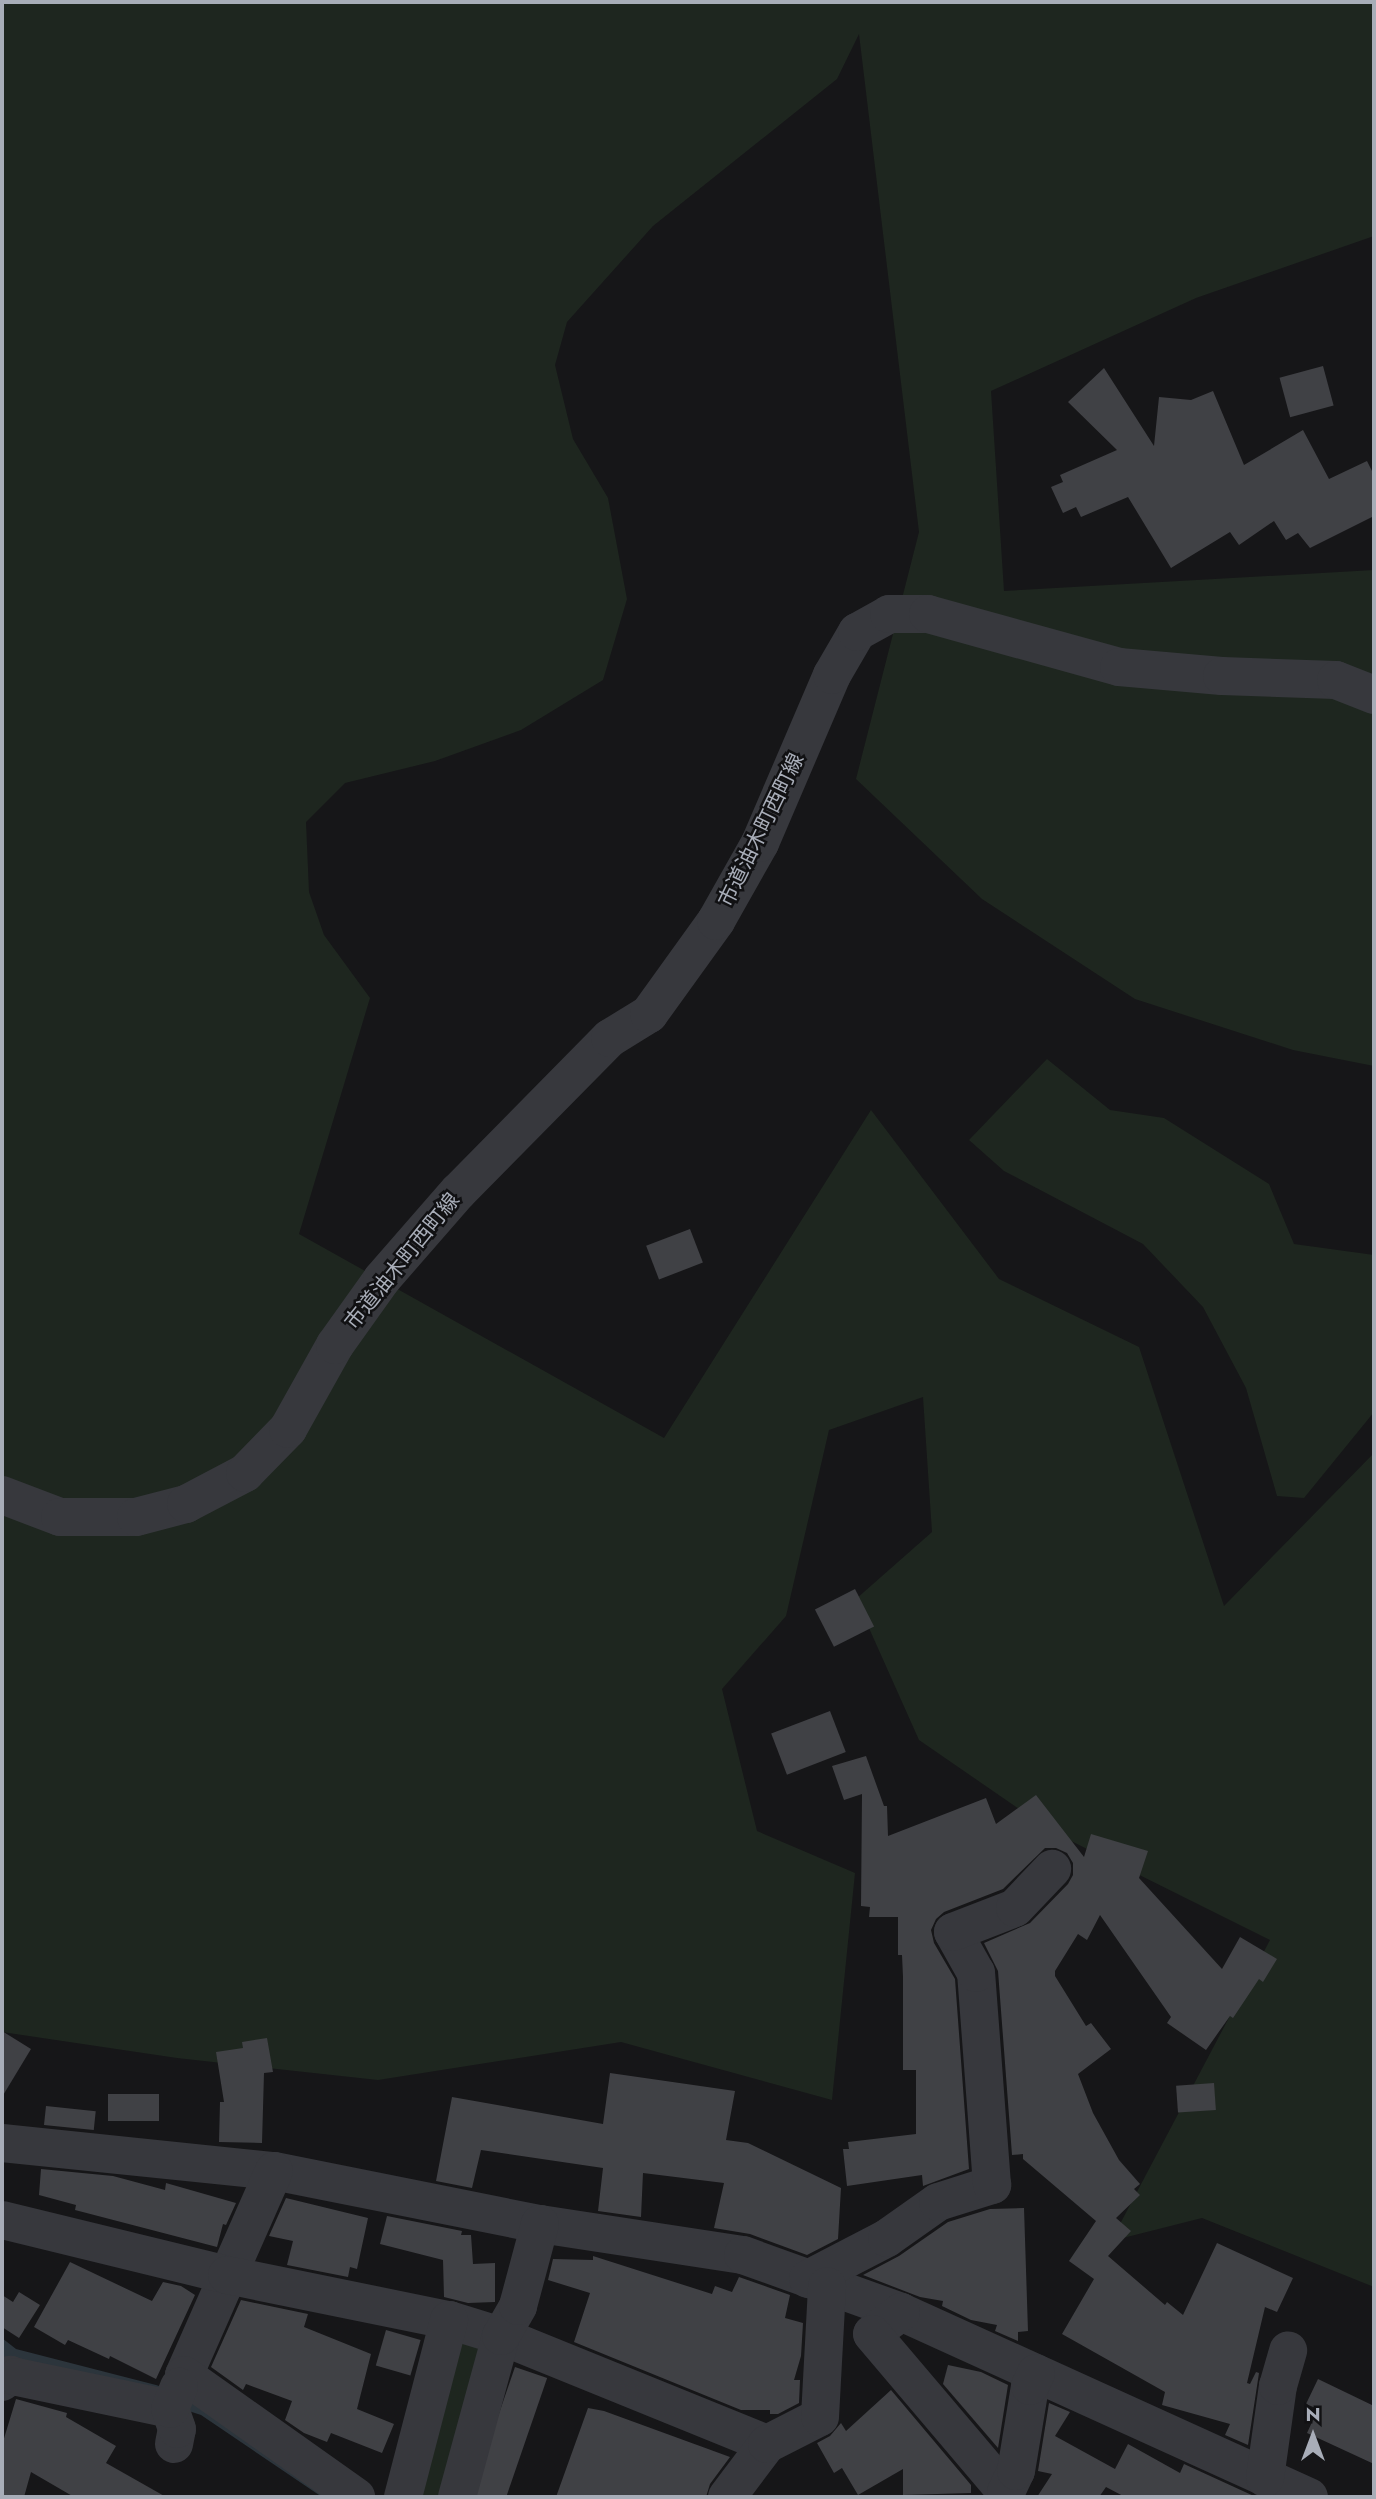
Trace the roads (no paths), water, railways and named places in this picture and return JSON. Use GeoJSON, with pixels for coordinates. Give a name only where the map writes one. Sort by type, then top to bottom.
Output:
{"type":"FeatureCollection","features":[{"type":"Feature","properties":{"kind":"street","name":"市道油木町西町線"},"geometry":{"type":"LineString","coordinates":[[2,1495],[60,1517],[136,1517],[186,1504],[245,1473],[288,1429],[335,1345],[382,1279],[458,1192],[610,1038],[649,1014],[716,921],[760,842],[832,676],[857,632],[889,614],[928,614],[1119,667],[1336,680],[1374,695]]}},
{"type":"Feature","properties":{"kind":"street"},"geometry":{"type":"LineString","coordinates":[[818,2283],[938,2203],[992,2185],[976,1973],[953,1932],[1015,1908],[1052,1869]]}},
{"type":"Feature","properties":{"kind":"street"},"geometry":{"type":"LineString","coordinates":[[2,2143],[274,2171],[540,2224],[743,2255],[901,2312],[1309,2497]]}},
{"type":"Feature","properties":{"kind":"street"},"geometry":{"type":"LineString","coordinates":[[176,2410],[227,2275],[274,2171]]}},
{"type":"Feature","properties":{"kind":"street"},"geometry":{"type":"LineString","coordinates":[[2,2220],[227,2275],[449,2320],[501,2336],[767,2444]]}},
{"type":"Feature","properties":{"kind":"street"},"geometry":{"type":"LineString","coordinates":[[457,2497],[501,2336],[518,2306],[540,2224]]}},
{"type":"Feature","properties":{"kind":"street"},"geometry":{"type":"LineString","coordinates":[[727,2497],[767,2444],[820,2417],[818,2283]]}},
{"type":"Feature","properties":{"kind":"street"},"geometry":{"type":"LineString","coordinates":[[901,2312],[872,2334],[1006,2495],[1016,2471],[1030,2386],[1036,2373]]}},
{"type":"Feature","properties":{"kind":"street"},"geometry":{"type":"LineString","coordinates":[[402,2497],[449,2320]]}},
{"type":"Feature","properties":{"kind":"street"},"geometry":{"type":"LineString","coordinates":[[1265,2478],[1278,2386],[1287,2350]]}},
{"type":"Feature","properties":{"kind":"street"},"geometry":{"type":"LineString","coordinates":[[2,2382],[10,2375],[17,2376],[176,2410],[356,2497]]}}]}
